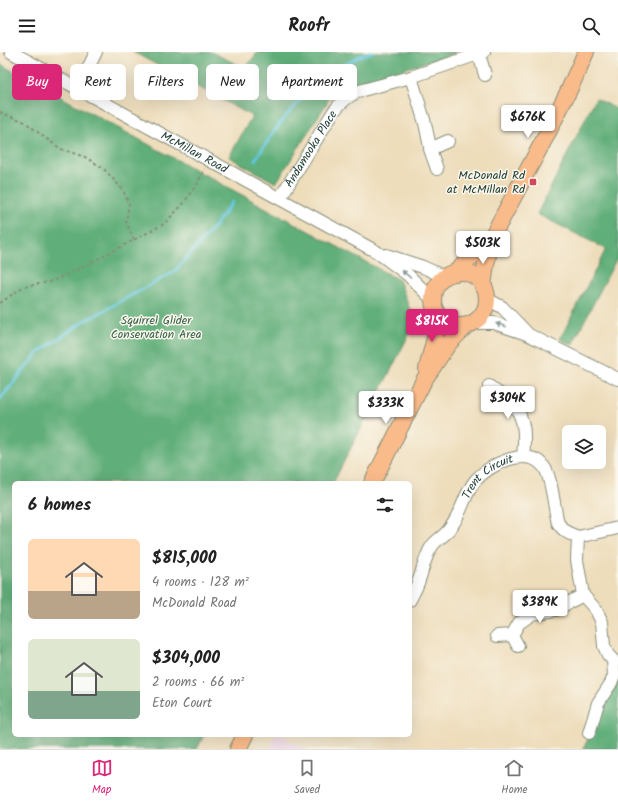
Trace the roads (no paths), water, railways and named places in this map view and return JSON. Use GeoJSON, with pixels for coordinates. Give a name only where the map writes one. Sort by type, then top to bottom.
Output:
{"type":"FeatureCollection","features":[{"type":"Feature","properties":{"kind":"main road"},"geometry":{"type":"LineString","coordinates":[[373,481],[424,380],[448,344],[470,324],[481,317],[486,308],[486,264],[492,237],[546,136],[586,52]]}},
{"type":"Feature","properties":{"kind":"main road"},"geometry":{"type":"LineString","coordinates":[[424,380],[435,338],[434,291],[438,283],[450,275],[492,237]]}},
{"type":"Feature","properties":{"kind":"main road"},"geometry":{"type":"LineString","coordinates":[[450,275],[463,272],[471,275],[478,279],[485,292]]}},
{"type":"Feature","properties":{"kind":"main road"},"geometry":{"type":"LineString","coordinates":[[435,307],[442,320],[449,324],[457,326],[470,324]]}},
{"type":"Feature","properties":{"kind":"street","name":"McMillan Road"},"geometry":{"type":"LineString","coordinates":[[11,52],[70,85]]}},
{"type":"Feature","properties":{"kind":"street"},"geometry":{"type":"LineString","coordinates":[[90,64],[96,52]]}},
{"type":"Feature","properties":{"kind":"street","name":"Andamooka Place"},"geometry":{"type":"LineString","coordinates":[[280,198],[339,104],[352,94],[410,77],[481,53],[485,75]]}},
{"type":"Feature","properties":{"kind":"street"},"geometry":{"type":"LineString","coordinates":[[410,77],[425,123],[430,149],[437,169]]}},
{"type":"Feature","properties":{"kind":"street","name":"McMillan Road"},"geometry":{"type":"LineString","coordinates":[[98,100],[377,252],[408,275],[435,307]]}},
{"type":"Feature","properties":{"kind":"street"},"geometry":{"type":"LineString","coordinates":[[430,149],[448,141]]}},
{"type":"Feature","properties":{"kind":"street","name":"McMillan Road"},"geometry":{"type":"LineString","coordinates":[[377,252],[450,275]]}},
{"type":"Feature","properties":{"kind":"street"},"geometry":{"type":"LineString","coordinates":[[485,292],[502,307],[527,334]]}},
{"type":"Feature","properties":{"kind":"street"},"geometry":{"type":"LineString","coordinates":[[470,324],[494,323],[527,334],[618,379]]}},
{"type":"Feature","properties":{"kind":"street"},"geometry":{"type":"LineString","coordinates":[[492,392],[512,404],[518,412],[523,424],[525,435],[524,457]]}},
{"type":"Feature","properties":{"kind":"street","name":"Trent Circuit"},"geometry":{"type":"LineString","coordinates":[[412,596],[432,545],[445,534],[458,516],[469,490],[475,482],[483,473],[494,466],[517,457],[527,457],[537,460],[544,467],[549,476],[558,523],[562,530],[578,537]]}},
{"type":"Feature","properties":{"kind":"street"},"geometry":{"type":"LineString","coordinates":[[589,734],[598,703],[611,684],[616,659],[608,654],[604,646],[604,631],[602,622],[596,610],[583,595],[577,560],[578,537],[618,528]]}},
{"type":"Feature","properties":{"kind":"street"},"geometry":{"type":"LineString","coordinates":[[512,635],[519,623],[532,614],[555,610],[583,595]]}},
{"type":"Feature","properties":{"kind":"street"},"geometry":{"type":"LineString","coordinates":[[497,636],[512,635]]}},
{"type":"Feature","properties":{"kind":"street"},"geometry":{"type":"LineString","coordinates":[[512,635],[518,646]]}},
{"type":"Feature","properties":{"kind":"waterway"},"geometry":{"type":"LineString","coordinates":[[255,160],[285,117],[304,96],[334,71],[360,56],[372,52]]}},
{"type":"Feature","properties":{"kind":"waterway"},"geometry":{"type":"LineString","coordinates":[[0,399],[38,353],[83,322],[174,272],[214,227],[232,202]]}},
{"type":"Feature","properties":{"kind":"place","name":"McDonald Rd at McMillan Rd"},"geometry":{"type":"Point","coordinates":[533,182]}},
{"type":"Feature","properties":{"kind":"park label","name":"Squirrel Glider Conservation Area"},"geometry":{"type":"Point","coordinates":[156,327]}}]}
